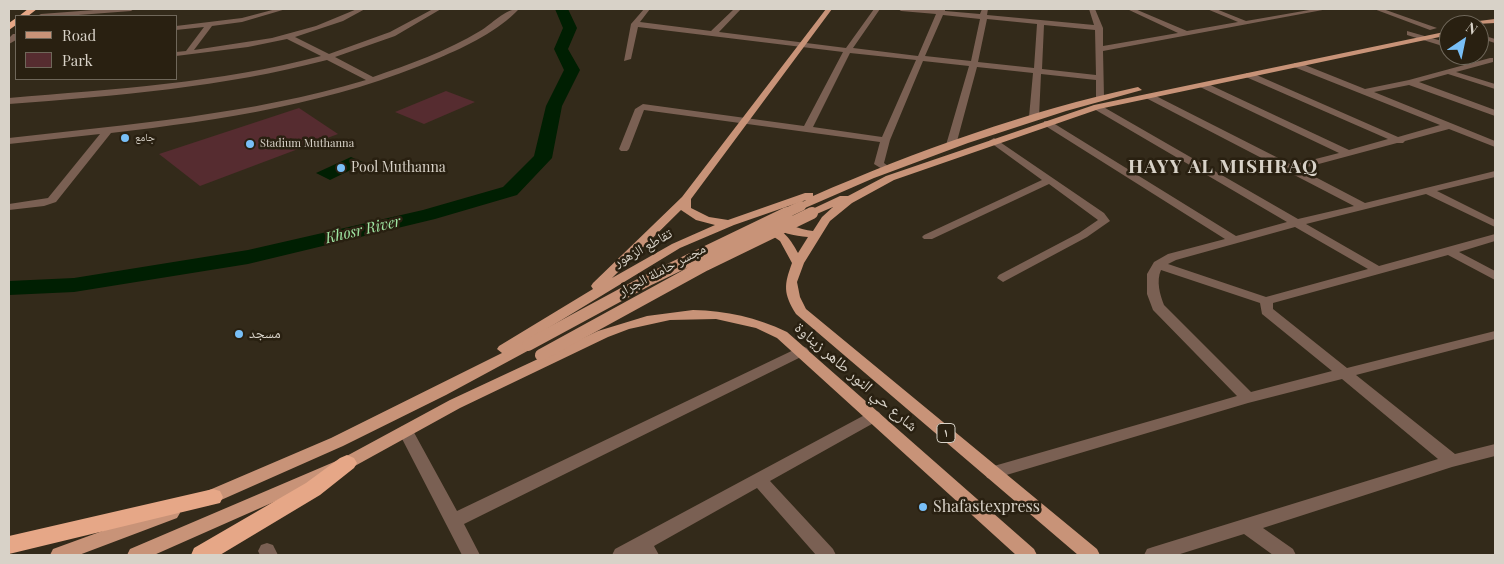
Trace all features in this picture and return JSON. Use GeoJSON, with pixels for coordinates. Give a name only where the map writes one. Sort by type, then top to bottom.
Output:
{"type":"FeatureCollection","features":[{"type":"Feature","properties":{"kind":"highway"},"geometry":{"type":"LineString","coordinates":[[202,555],[313,489],[347,463]]}},
{"type":"Feature","properties":{"kind":"highway"},"geometry":{"type":"LineString","coordinates":[[9,545],[213,497]]}},
{"type":"Feature","properties":{"kind":"main road"},"geometry":{"type":"LineString","coordinates":[[626,324],[611,326],[591,322],[582,313],[584,299],[686,199],[828,9]]}},
{"type":"Feature","properties":{"kind":"main road"},"geometry":{"type":"LineString","coordinates":[[798,263],[826,220],[848,201],[886,173],[950,145],[1034,117],[1439,27]]}},
{"type":"Feature","properties":{"kind":"main road"},"geometry":{"type":"LineString","coordinates":[[886,173],[994,141],[1047,123],[1098,102],[1149,96],[1439,35]]}},
{"type":"Feature","properties":{"kind":"main road","name":"تقاطع الزهور"},"geometry":{"type":"LineString","coordinates":[[441,391],[551,318],[652,259],[730,223],[886,173]]}},
{"type":"Feature","properties":{"kind":"main road","name":"مجسر حاملة الجرار"},"geometry":{"type":"LineString","coordinates":[[441,391],[658,274],[886,173]]}},
{"type":"Feature","properties":{"kind":"main road"},"geometry":{"type":"LineString","coordinates":[[686,199],[686,209],[696,217],[711,221],[758,225],[777,233],[789,244],[798,263]]}},
{"type":"Feature","properties":{"kind":"main road"},"geometry":{"type":"LineString","coordinates":[[771,209],[769,212],[770,217],[779,226],[801,234],[816,234]]}},
{"type":"Feature","properties":{"kind":"main road","name":"مجسر حاملة الجرار"},"geometry":{"type":"LineString","coordinates":[[455,404],[806,209]]}},
{"type":"Feature","properties":{"kind":"main road","name":"شارع حي النور طاهر زيناوة"},"geometry":{"type":"LineString","coordinates":[[798,263],[791,282],[794,297],[802,311],[1091,555]]}},
{"type":"Feature","properties":{"kind":"main road","name":"شارع حي النور طاهر زيناوة"},"geometry":{"type":"LineString","coordinates":[[626,324],[668,315],[694,314],[721,316],[770,328],[802,352],[1028,555]]}},
{"type":"Feature","properties":{"kind":"main road"},"geometry":{"type":"LineString","coordinates":[[551,318],[568,319],[581,324],[588,332],[587,341]]}},
{"type":"Feature","properties":{"kind":"main road"},"geometry":{"type":"LineString","coordinates":[[136,555],[347,463],[455,404],[626,324]]}},
{"type":"Feature","properties":{"kind":"main road"},"geometry":{"type":"LineString","coordinates":[[59,555],[213,497],[337,442],[441,391]]}},
{"type":"Feature","properties":{"kind":"street"},"geometry":{"type":"LineString","coordinates":[[54,15],[131,9]]}},
{"type":"Feature","properties":{"kind":"street"},"geometry":{"type":"LineString","coordinates":[[242,9],[257,17]]}},
{"type":"Feature","properties":{"kind":"street"},"geometry":{"type":"LineString","coordinates":[[178,28],[210,25],[257,17],[283,9]]}},
{"type":"Feature","properties":{"kind":"street"},"geometry":{"type":"LineString","coordinates":[[178,54],[234,47],[288,36],[362,9]]}},
{"type":"Feature","properties":{"kind":"street"},"geometry":{"type":"LineString","coordinates":[[9,101],[216,80],[268,71],[328,56],[379,39],[438,9]]}},
{"type":"Feature","properties":{"kind":"street"},"geometry":{"type":"LineString","coordinates":[[9,141],[183,122],[248,112],[292,102],[373,80],[461,45],[498,24],[516,9]]}},
{"type":"Feature","properties":{"kind":"street"},"geometry":{"type":"LineString","coordinates":[[627,59],[635,24],[647,9]]}},
{"type":"Feature","properties":{"kind":"street"},"geometry":{"type":"LineString","coordinates":[[713,34],[738,9]]}},
{"type":"Feature","properties":{"kind":"street"},"geometry":{"type":"LineString","coordinates":[[808,130],[848,50],[877,9]]}},
{"type":"Feature","properties":{"kind":"street"},"geometry":{"type":"LineString","coordinates":[[901,9],[984,13],[1041,22],[1100,28]]}},
{"type":"Feature","properties":{"kind":"street"},"geometry":{"type":"LineString","coordinates":[[1092,9],[1100,28],[1098,102],[1378,270]]}},
{"type":"Feature","properties":{"kind":"street"},"geometry":{"type":"LineString","coordinates":[[1130,9],[1184,33]]}},
{"type":"Feature","properties":{"kind":"street"},"geometry":{"type":"LineString","coordinates":[[1210,9],[1243,22]]}},
{"type":"Feature","properties":{"kind":"street"},"geometry":{"type":"LineString","coordinates":[[1294,9],[1304,13]]}},
{"type":"Feature","properties":{"kind":"street"},"geometry":{"type":"LineString","coordinates":[[1100,49],[1243,22],[1325,9]]}},
{"type":"Feature","properties":{"kind":"street"},"geometry":{"type":"LineString","coordinates":[[1377,9],[1433,28]]}},
{"type":"Feature","properties":{"kind":"street"},"geometry":{"type":"LineString","coordinates":[[886,173],[879,164],[885,140],[941,11]]}},
{"type":"Feature","properties":{"kind":"street"},"geometry":{"type":"LineString","coordinates":[[950,145],[974,64],[984,13]]}},
{"type":"Feature","properties":{"kind":"street"},"geometry":{"type":"LineString","coordinates":[[1034,117],[1041,22]]}},
{"type":"Feature","properties":{"kind":"street"},"geometry":{"type":"LineString","coordinates":[[635,24],[800,45],[1100,78]]}},
{"type":"Feature","properties":{"kind":"street"},"geometry":{"type":"LineString","coordinates":[[188,53],[210,25]]}},
{"type":"Feature","properties":{"kind":"street"},"geometry":{"type":"LineString","coordinates":[[1410,33],[1439,43]]}},
{"type":"Feature","properties":{"kind":"street"},"geometry":{"type":"LineString","coordinates":[[288,36],[373,80]]}},
{"type":"Feature","properties":{"kind":"street"},"geometry":{"type":"LineString","coordinates":[[1364,92],[1493,61]]}},
{"type":"Feature","properties":{"kind":"street"},"geometry":{"type":"LineString","coordinates":[[1298,65],[1495,144]]}},
{"type":"Feature","properties":{"kind":"street"},"geometry":{"type":"LineString","coordinates":[[1449,72],[1495,87]]}},
{"type":"Feature","properties":{"kind":"street"},"geometry":{"type":"LineString","coordinates":[[1249,75],[1400,141]]}},
{"type":"Feature","properties":{"kind":"street"},"geometry":{"type":"LineString","coordinates":[[1410,82],[1495,113]]}},
{"type":"Feature","properties":{"kind":"street"},"geometry":{"type":"LineString","coordinates":[[1203,85],[1349,154]]}},
{"type":"Feature","properties":{"kind":"street"},"geometry":{"type":"LineString","coordinates":[[1149,96],[1363,206]]}},
{"type":"Feature","properties":{"kind":"street"},"geometry":{"type":"LineString","coordinates":[[624,149],[639,109],[643,108],[885,140]]}},
{"type":"Feature","properties":{"kind":"street"},"geometry":{"type":"LineString","coordinates":[[1047,123],[1234,240]]}},
{"type":"Feature","properties":{"kind":"street"},"geometry":{"type":"LineString","coordinates":[[1290,169],[1400,141],[1449,126]]}},
{"type":"Feature","properties":{"kind":"street"},"geometry":{"type":"LineString","coordinates":[[9,207],[44,203],[52,200],[108,130]]}},
{"type":"Feature","properties":{"kind":"street"},"geometry":{"type":"LineString","coordinates":[[994,141],[1100,216],[1104,221],[1003,278]]}},
{"type":"Feature","properties":{"kind":"street"},"geometry":{"type":"LineString","coordinates":[[1248,398],[1158,307],[1152,286],[1153,274],[1158,264],[1172,257],[1363,206],[1493,177]]}},
{"type":"Feature","properties":{"kind":"street"},"geometry":{"type":"LineString","coordinates":[[928,237],[1050,180]]}},
{"type":"Feature","properties":{"kind":"street"},"geometry":{"type":"LineString","coordinates":[[1428,191],[1495,224]]}},
{"type":"Feature","properties":{"kind":"street"},"geometry":{"type":"LineString","coordinates":[[1158,264],[1266,302],[1449,252],[1495,237]]}},
{"type":"Feature","properties":{"kind":"street"},"geometry":{"type":"LineString","coordinates":[[1449,252],[1495,276]]}},
{"type":"Feature","properties":{"kind":"street"},"geometry":{"type":"LineString","coordinates":[[1266,302],[1267,311],[1452,462]]}},
{"type":"Feature","properties":{"kind":"street"},"geometry":{"type":"LineString","coordinates":[[993,473],[1248,398],[1495,335]]}},
{"type":"Feature","properties":{"kind":"street"},"geometry":{"type":"LineString","coordinates":[[453,521],[802,352]]}},
{"type":"Feature","properties":{"kind":"street"},"geometry":{"type":"LineString","coordinates":[[621,555],[646,550],[759,480],[874,416]]}},
{"type":"Feature","properties":{"kind":"street"},"geometry":{"type":"LineString","coordinates":[[406,431],[471,555]]}},
{"type":"Feature","properties":{"kind":"street"},"geometry":{"type":"LineString","coordinates":[[1153,555],[1495,450]]}},
{"type":"Feature","properties":{"kind":"street"},"geometry":{"type":"LineString","coordinates":[[759,480],[826,555]]}},
{"type":"Feature","properties":{"kind":"street"},"geometry":{"type":"LineString","coordinates":[[1248,526],[1287,555]]}},
{"type":"Feature","properties":{"kind":"green space"},"geometry":{"type":"Polygon","coordinates":[[[446,91],[475,102],[424,124],[395,112],[446,91]]]}},
{"type":"Feature","properties":{"kind":"green space","name":"Stadium Muthanna"},"geometry":{"type":"Polygon","coordinates":[[[299,108],[338,134],[200,186],[159,154],[299,108]]]}},
{"type":"Feature","properties":{"kind":"shaded area","name":"Pool Muthanna"},"geometry":{"type":"Polygon","coordinates":[[[351,157],[365,163],[330,180],[316,173],[351,157]]]}},
{"type":"Feature","properties":{"kind":"waterway","name":"Khosr River"},"geometry":{"type":"LineString","coordinates":[[9,288],[74,285],[248,257],[428,215],[510,191],[543,158],[554,106],[572,70],[561,49],[570,28],[562,9]]}},
{"type":"Feature","properties":{"kind":"place","name":"جامع"},"geometry":{"type":"Point","coordinates":[125,138]}},
{"type":"Feature","properties":{"kind":"place","name":"Stadium Muthanna"},"geometry":{"type":"Point","coordinates":[250,144]}},
{"type":"Feature","properties":{"kind":"place","name":"Pool Muthanna"},"geometry":{"type":"Point","coordinates":[341,168]}},
{"type":"Feature","properties":{"kind":"place","name":"مسجد"},"geometry":{"type":"Point","coordinates":[239,334]}},
{"type":"Feature","properties":{"kind":"place","name":"Shafastexpress"},"geometry":{"type":"Point","coordinates":[923,507]}},
{"type":"Feature","properties":{"kind":"district","name":"HAYY AL MISHRAQ"},"geometry":{"type":"Point","coordinates":[1223,167]}}]}
